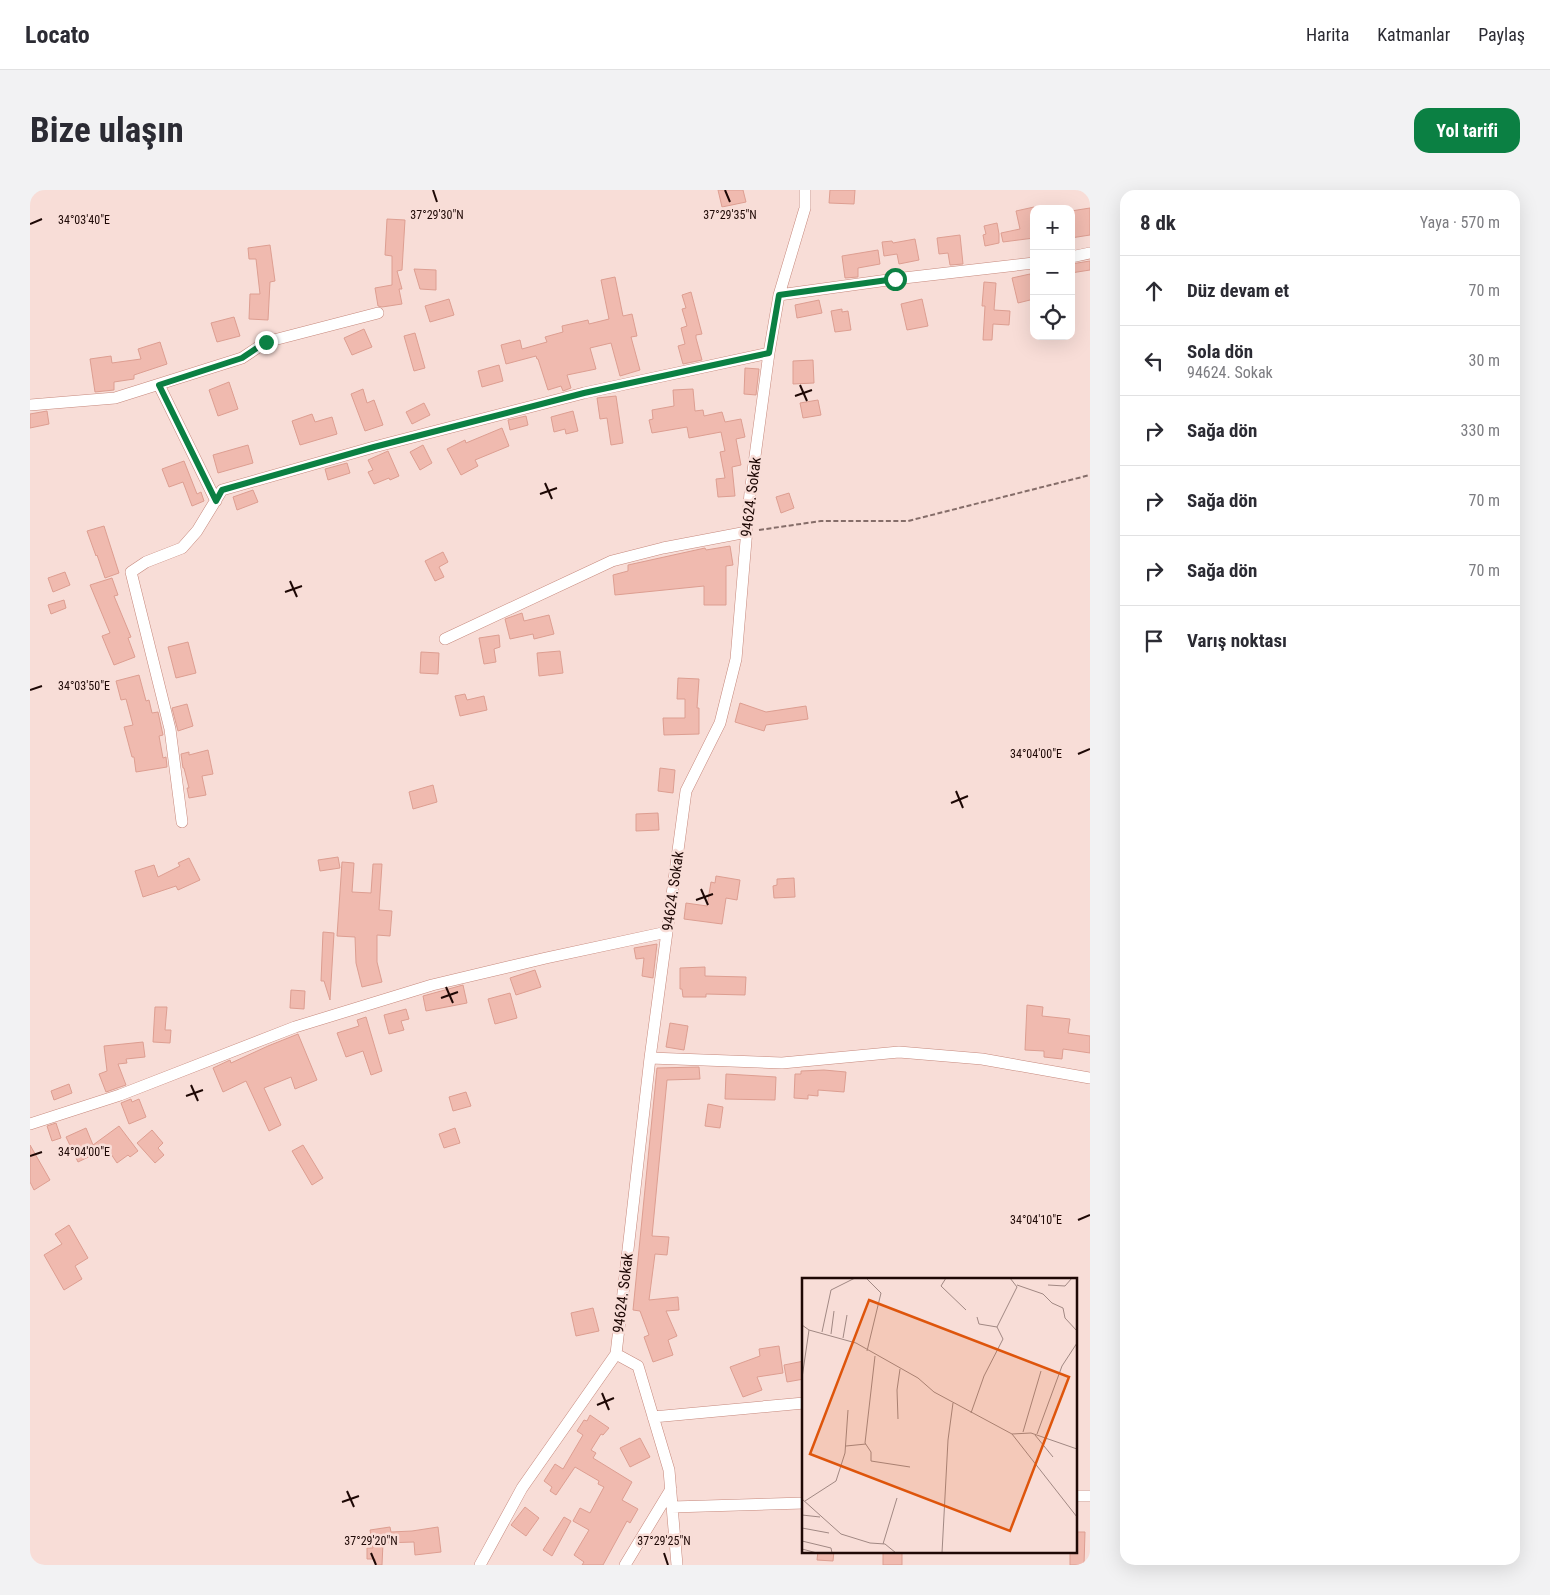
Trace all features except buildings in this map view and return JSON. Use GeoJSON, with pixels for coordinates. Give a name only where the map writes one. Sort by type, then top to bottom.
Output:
{"type":"FeatureCollection","features":[{"type":"Feature","properties":{"kind":"street","name":"94624. Sokak"},"geometry":{"type":"LineString","coordinates":[[480,1565],[522,1488],[616,1354],[650,1058],[686,791],[720,723],[736,659],[750,493],[769,353],[779,295],[805,208],[805,190]]}},
{"type":"Feature","properties":{"kind":"street"},"geometry":{"type":"LineString","coordinates":[[1075,256],[1090,253]]}},
{"type":"Feature","properties":{"kind":"street"},"geometry":{"type":"LineString","coordinates":[[779,295],[1030,263]]}},
{"type":"Feature","properties":{"kind":"street"},"geometry":{"type":"LineString","coordinates":[[30,405],[115,398],[242,358],[266,342],[378,313]]}},
{"type":"Feature","properties":{"kind":"street"},"geometry":{"type":"LineString","coordinates":[[182,822],[170,729],[130,572],[146,562],[182,548],[197,531],[222,490],[374,447],[584,393],[769,353]]}},
{"type":"Feature","properties":{"kind":"street"},"geometry":{"type":"LineString","coordinates":[[159,385],[216,501]]}},
{"type":"Feature","properties":{"kind":"street"},"geometry":{"type":"LineString","coordinates":[[445,639],[612,561],[663,548],[747,532]]}},
{"type":"Feature","properties":{"kind":"street"},"geometry":{"type":"LineString","coordinates":[[30,1124],[120,1095],[295,1027],[432,985],[536,960],[667,932]]}},
{"type":"Feature","properties":{"kind":"street"},"geometry":{"type":"LineString","coordinates":[[650,1058],[782,1063],[899,1052],[982,1059],[1090,1078]]}},
{"type":"Feature","properties":{"kind":"street"},"geometry":{"type":"LineString","coordinates":[[616,1354],[638,1366],[669,1470],[678,1565]]}},
{"type":"Feature","properties":{"kind":"street"},"geometry":{"type":"LineString","coordinates":[[653,1417],[802,1402]]}},
{"type":"Feature","properties":{"kind":"street"},"geometry":{"type":"LineString","coordinates":[[625,1565],[671,1489]]}},
{"type":"Feature","properties":{"kind":"street"},"geometry":{"type":"LineString","coordinates":[[672,1507],[802,1502]]}},
{"type":"Feature","properties":{"kind":"path"},"geometry":{"type":"LineString","coordinates":[[747,532],[821,521],[908,521],[1090,475]]}},
{"type":"Feature","properties":{"kind":"route"},"geometry":{"type":"LineString","coordinates":[[266,342],[242,358],[159,385],[216,501],[222,490],[374,447],[584,393],[769,353],[779,295],[895,279]]}}]}
